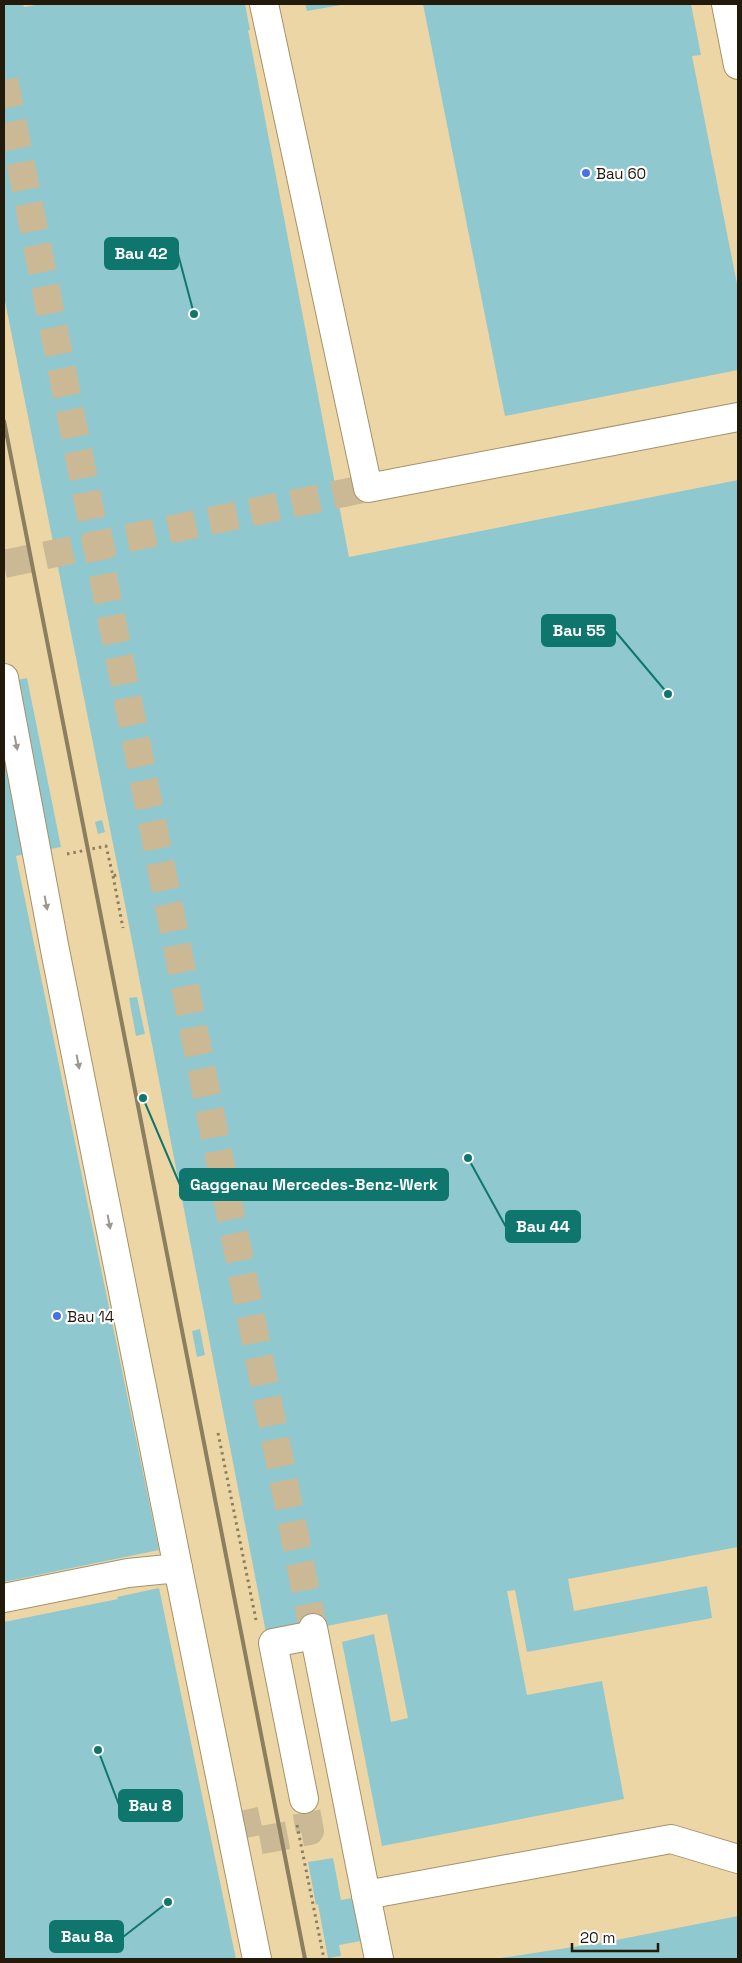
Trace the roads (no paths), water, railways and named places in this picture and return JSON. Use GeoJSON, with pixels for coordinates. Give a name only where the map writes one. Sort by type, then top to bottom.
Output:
{"type":"FeatureCollection","features":[{"type":"Feature","properties":{"kind":"lane"},"geometry":{"type":"LineString","coordinates":[[264,4],[368,488],[738,416]]}},
{"type":"Feature","properties":{"kind":"lane"},"geometry":{"type":"LineString","coordinates":[[726,4],[738,65]]}},
{"type":"Feature","properties":{"kind":"lane"},"geometry":{"type":"LineString","coordinates":[[4,678],[57,959],[257,1959]]}},
{"type":"Feature","properties":{"kind":"lane"},"geometry":{"type":"LineString","coordinates":[[4,1598],[128,1573],[178,1568]]}},
{"type":"Feature","properties":{"kind":"lane"},"geometry":{"type":"LineString","coordinates":[[304,1799],[273,1643],[314,1632],[379,1959]]}},
{"type":"Feature","properties":{"kind":"lane"},"geometry":{"type":"LineString","coordinates":[[202,1689],[218,1695],[244,1810]]}},
{"type":"Feature","properties":{"kind":"lane"},"geometry":{"type":"LineString","coordinates":[[366,1895],[671,1839],[738,1859]]}},
{"type":"Feature","properties":{"kind":"tunnel"},"geometry":{"type":"LineString","coordinates":[[4,80],[313,1628]]}},
{"type":"Feature","properties":{"kind":"tunnel"},"geometry":{"type":"LineString","coordinates":[[4,564],[368,488]]}},
{"type":"Feature","properties":{"kind":"tunnel"},"geometry":{"type":"LineString","coordinates":[[244,1810],[251,1842],[310,1831],[304,1799]]}},
{"type":"Feature","properties":{"kind":"railway"},"geometry":{"type":"LineString","coordinates":[[4,421],[305,1959]]}},
{"type":"Feature","properties":{"kind":"place","name":"Bau 60"},"geometry":{"type":"Point","coordinates":[586,173]}},
{"type":"Feature","properties":{"kind":"place","name":"Bau 42"},"geometry":{"type":"Point","coordinates":[194,314]}},
{"type":"Feature","properties":{"kind":"place","name":"Bau 55"},"geometry":{"type":"Point","coordinates":[668,694]}},
{"type":"Feature","properties":{"kind":"place","name":"Gaggenau Mercedes-Benz-Werk"},"geometry":{"type":"Point","coordinates":[143,1098]}},
{"type":"Feature","properties":{"kind":"place","name":"Bau 44"},"geometry":{"type":"Point","coordinates":[468,1158]}},
{"type":"Feature","properties":{"kind":"place","name":"Bau 14"},"geometry":{"type":"Point","coordinates":[57,1316]}},
{"type":"Feature","properties":{"kind":"place","name":"Bau 8"},"geometry":{"type":"Point","coordinates":[98,1750]}},
{"type":"Feature","properties":{"kind":"place","name":"Bau 8a"},"geometry":{"type":"Point","coordinates":[168,1902]}}]}
